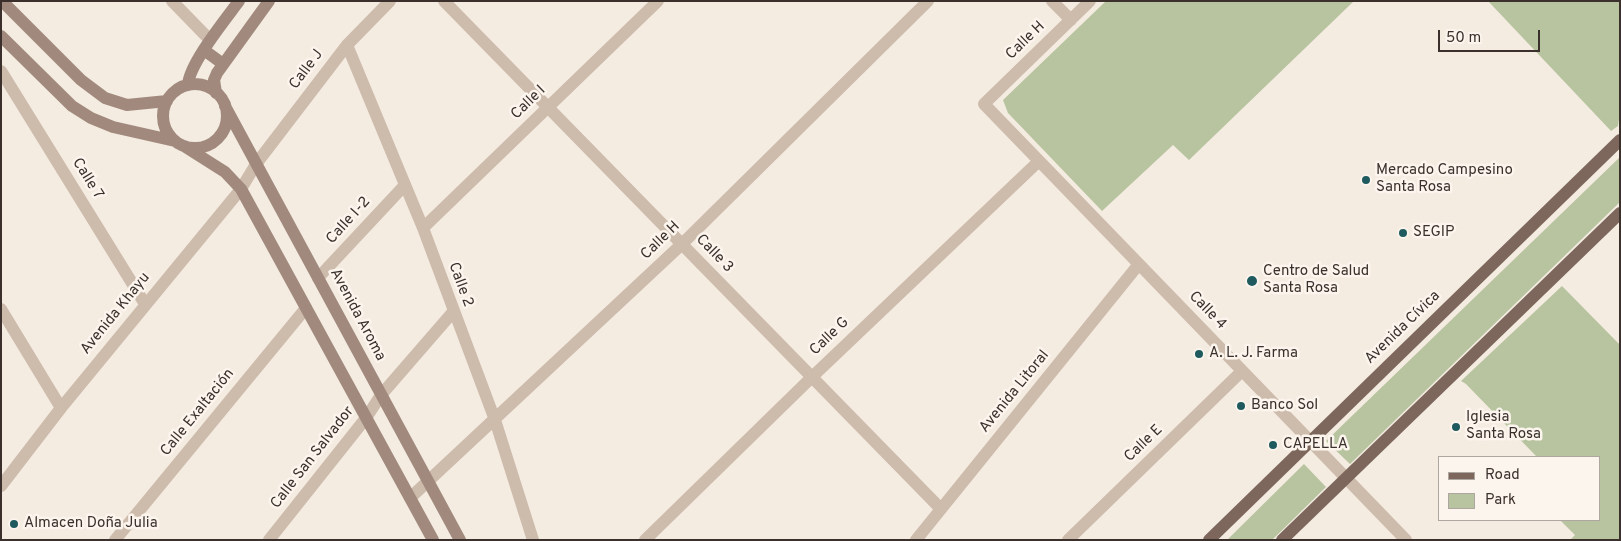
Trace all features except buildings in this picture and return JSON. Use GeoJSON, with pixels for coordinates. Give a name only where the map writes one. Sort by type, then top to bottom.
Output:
{"type":"FeatureCollection","features":[{"type":"Feature","properties":{"kind":"main road","name":"Avenida Cívica"},"geometry":{"type":"LineString","coordinates":[[1209,540],[1620,140]]}},
{"type":"Feature","properties":{"kind":"main road"},"geometry":{"type":"LineString","coordinates":[[1282,540],[1620,213]]}},
{"type":"Feature","properties":{"kind":"street"},"geometry":{"type":"LineString","coordinates":[[2,1],[81,80],[105,98],[127,104],[167,101]]}},
{"type":"Feature","properties":{"kind":"street"},"geometry":{"type":"LineString","coordinates":[[172,1],[223,64]]}},
{"type":"Feature","properties":{"kind":"street"},"geometry":{"type":"LineString","coordinates":[[188,85],[191,74],[207,45],[239,1]]}},
{"type":"Feature","properties":{"kind":"street"},"geometry":{"type":"LineString","coordinates":[[1,36],[72,106],[91,118],[112,127],[194,148],[204,147],[213,143],[220,136],[227,116],[225,106],[216,93],[214,80],[217,72],[269,1]]}},
{"type":"Feature","properties":{"kind":"street","name":"Calle J"},"geometry":{"type":"LineString","coordinates":[[256,164],[347,45],[390,1]]}},
{"type":"Feature","properties":{"kind":"street","name":"Calle 3"},"geometry":{"type":"LineString","coordinates":[[444,1],[941,509]]}},
{"type":"Feature","properties":{"kind":"street","name":"Calle I"},"geometry":{"type":"LineString","coordinates":[[423,228],[658,1]]}},
{"type":"Feature","properties":{"kind":"street","name":"Calle H"},"geometry":{"type":"LineString","coordinates":[[410,498],[682,244],[928,1]]}},
{"type":"Feature","properties":{"kind":"street"},"geometry":{"type":"LineString","coordinates":[[1052,1],[1071,20]]}},
{"type":"Feature","properties":{"kind":"street","name":"Calle H"},"geometry":{"type":"LineString","coordinates":[[984,104],[1090,1]]}},
{"type":"Feature","properties":{"kind":"street","name":"Calle 2"},"geometry":{"type":"LineString","coordinates":[[347,45],[423,228],[495,420],[533,540]]}},
{"type":"Feature","properties":{"kind":"street","name":"Calle 7"},"geometry":{"type":"LineString","coordinates":[[1,71],[145,304]]}},
{"type":"Feature","properties":{"kind":"street"},"geometry":{"type":"LineString","coordinates":[[216,93],[203,86],[188,85],[172,94],[164,109],[165,127],[169,135],[179,144],[225,172],[241,188],[433,540]]}},
{"type":"Feature","properties":{"kind":"street","name":"Calle 4"},"geometry":{"type":"LineString","coordinates":[[984,104],[1406,540]]}},
{"type":"Feature","properties":{"kind":"street","name":"Avenida Aroma"},"geometry":{"type":"LineString","coordinates":[[225,106],[460,540]]}},
{"type":"Feature","properties":{"kind":"street","name":"Calle G"},"geometry":{"type":"LineString","coordinates":[[645,540],[812,377],[1039,161]]}},
{"type":"Feature","properties":{"kind":"street","name":"Avenida Khayu"},"geometry":{"type":"LineString","coordinates":[[1,486],[61,408],[241,188],[256,164]]}},
{"type":"Feature","properties":{"kind":"street","name":"Calle I-2"},"geometry":{"type":"LineString","coordinates":[[318,278],[404,186]]}},
{"type":"Feature","properties":{"kind":"street","name":"Avenida Litoral"},"geometry":{"type":"LineString","coordinates":[[916,540],[1138,264]]}},
{"type":"Feature","properties":{"kind":"street","name":"Calle Exaltación"},"geometry":{"type":"LineString","coordinates":[[115,540],[306,308]]}},
{"type":"Feature","properties":{"kind":"street"},"geometry":{"type":"LineString","coordinates":[[1,309],[61,408]]}},
{"type":"Feature","properties":{"kind":"street","name":"Calle San Salvador"},"geometry":{"type":"LineString","coordinates":[[270,539],[366,418],[381,395],[453,312]]}},
{"type":"Feature","properties":{"kind":"street","name":"Calle E"},"geometry":{"type":"LineString","coordinates":[[1068,540],[1242,371]]}},
{"type":"Feature","properties":{"kind":"green space"},"geometry":{"type":"Polygon","coordinates":[[[1106,1],[1354,1],[1189,160],[1173,145],[1102,211],[1008,113],[1003,100],[1106,1]]]}},
{"type":"Feature","properties":{"kind":"green space"},"geometry":{"type":"Polygon","coordinates":[[[1488,1],[1620,1],[1620,112],[1618,126],[1611,131],[1488,1]]]}},
{"type":"Feature","properties":{"kind":"green space"},"geometry":{"type":"Polygon","coordinates":[[[1620,157],[1620,202],[1350,464],[1326,441],[1620,157]]]}},
{"type":"Feature","properties":{"kind":"green space"},"geometry":{"type":"Polygon","coordinates":[[[1562,286],[1620,345],[1620,540],[1570,540],[1575,535],[1561,521],[1601,521],[1601,456],[1536,456],[1461,381],[1562,286]]]}},
{"type":"Feature","properties":{"kind":"green space"},"geometry":{"type":"Polygon","coordinates":[[[1304,464],[1326,487],[1272,540],[1227,540],[1304,464]]]}},
{"type":"Feature","properties":{"kind":"place","name":"Mercado Campesino Santa Rosa"},"geometry":{"type":"Point","coordinates":[1366,180]}},
{"type":"Feature","properties":{"kind":"place","name":"SEGIP"},"geometry":{"type":"Point","coordinates":[1403,233]}},
{"type":"Feature","properties":{"kind":"place","name":"Centro de Salud Santa Rosa"},"geometry":{"type":"Point","coordinates":[1252,281]}},
{"type":"Feature","properties":{"kind":"place","name":"A. L. J. Farma"},"geometry":{"type":"Point","coordinates":[1199,354]}},
{"type":"Feature","properties":{"kind":"place","name":"Banco Sol"},"geometry":{"type":"Point","coordinates":[1241,406]}},
{"type":"Feature","properties":{"kind":"place","name":"Iglesia Santa Rosa"},"geometry":{"type":"Point","coordinates":[1456,427]}},
{"type":"Feature","properties":{"kind":"place","name":"CAPELLA"},"geometry":{"type":"Point","coordinates":[1273,445]}},
{"type":"Feature","properties":{"kind":"place","name":"Almacen Doña Julia"},"geometry":{"type":"Point","coordinates":[14,524]}}]}
